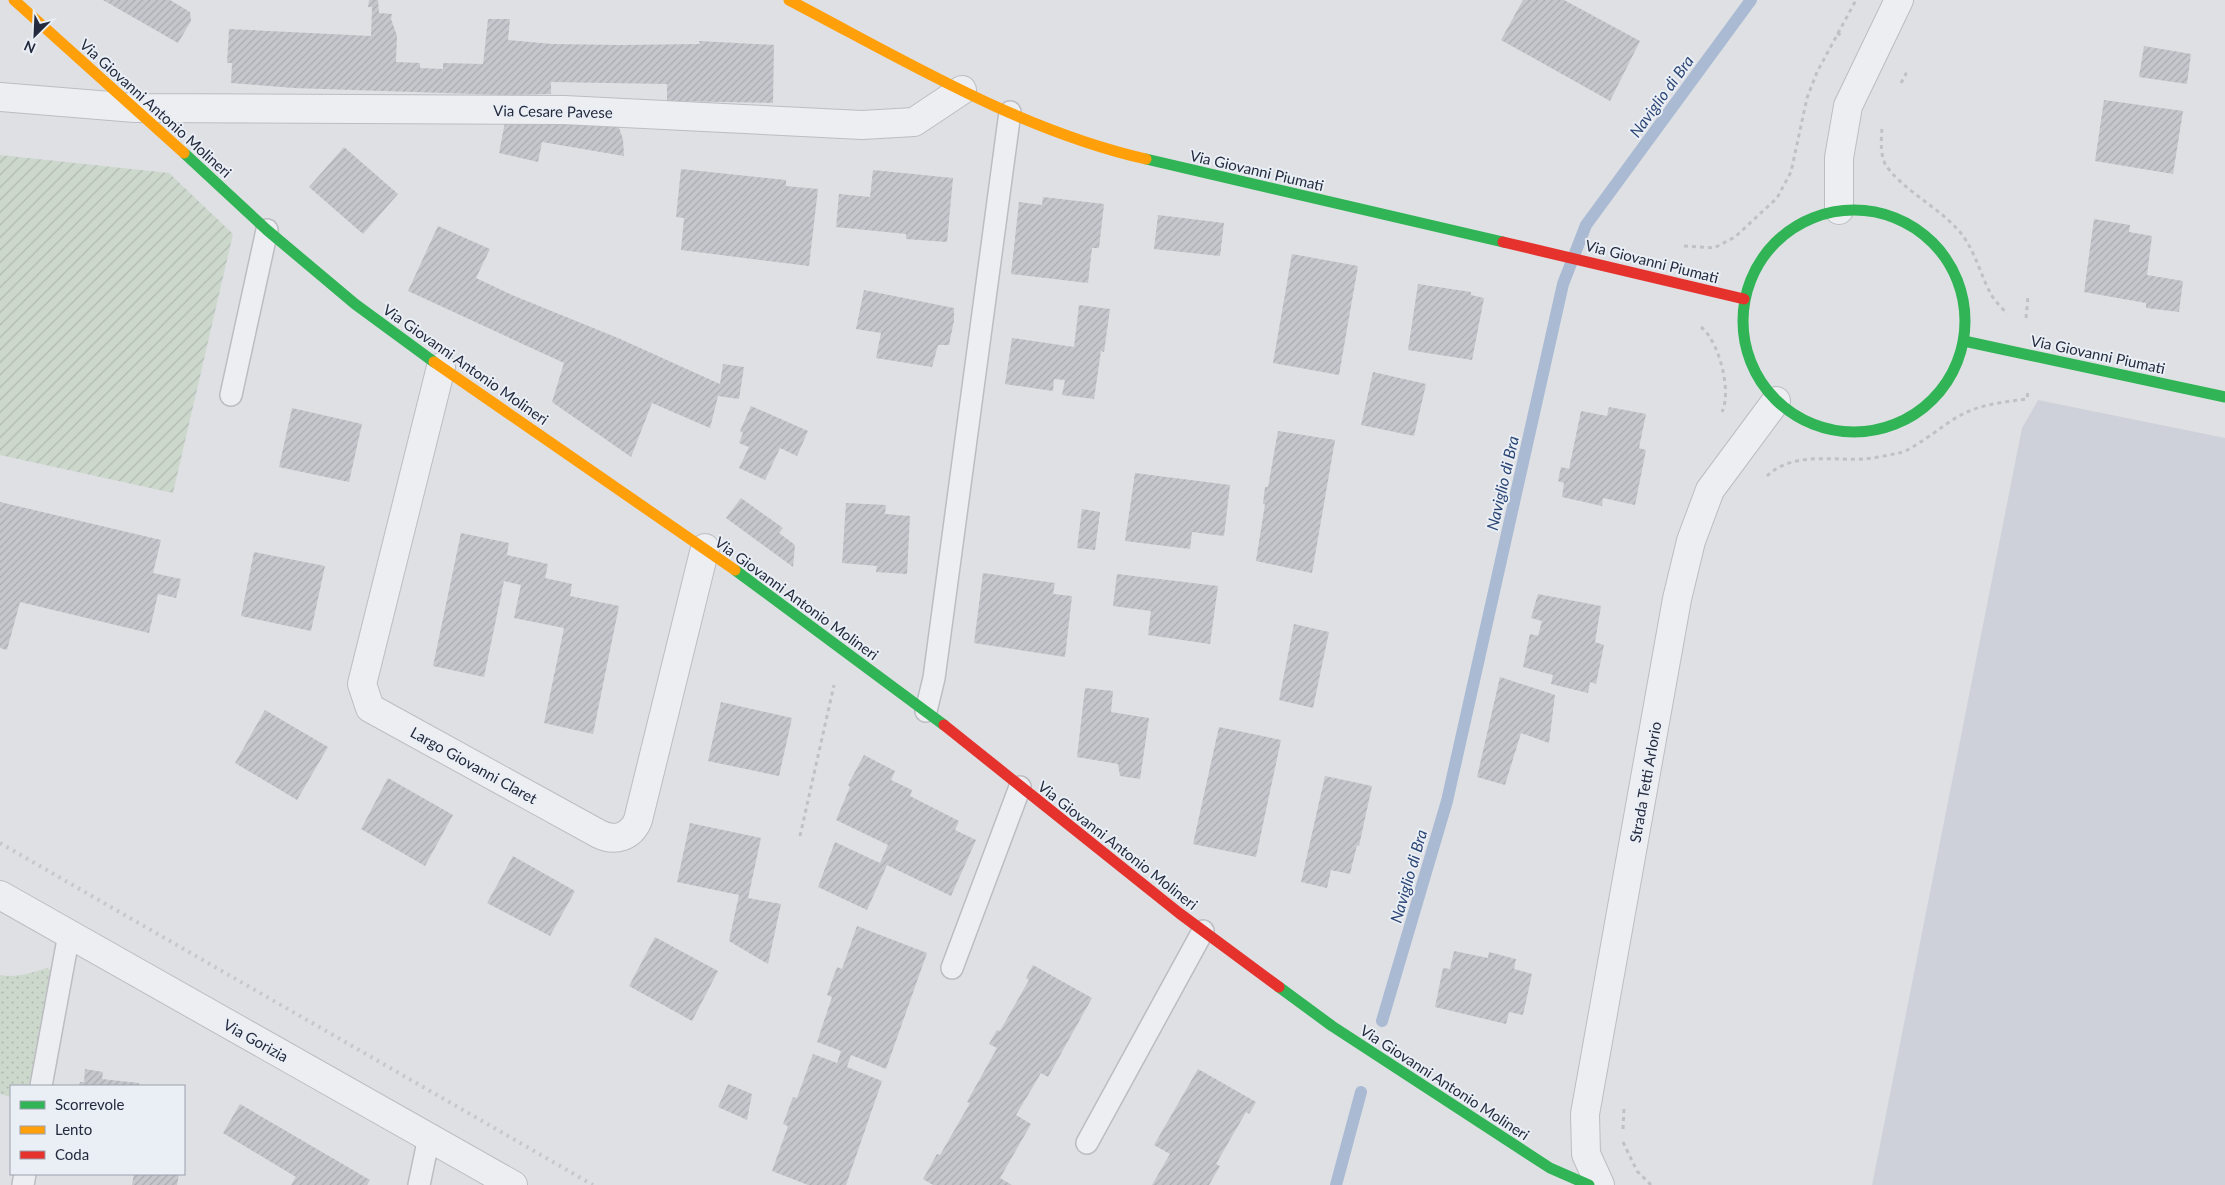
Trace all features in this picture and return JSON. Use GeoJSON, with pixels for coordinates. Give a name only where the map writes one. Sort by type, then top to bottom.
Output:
{"type":"FeatureCollection","features":[{"type":"Feature","properties":{"kind":"street","name":"Via Giovanni Antonio Molineri"},"geometry":{"type":"LineString","coordinates":[[14,0],[267,230],[354,304],[441,367],[705,548],[926,711],[1203,931],[1332,1026],[1550,1168],[1588,1185]]}},
{"type":"Feature","properties":{"kind":"street","name":"Via Giovanni Piumati"},"geometry":{"type":"LineString","coordinates":[[789,0],[962,90],[1010,112],[1061,134],[1136,158],[1550,252],[1744,299]]}},
{"type":"Feature","properties":{"kind":"street"},"geometry":{"type":"LineString","coordinates":[[1839,210],[1840,158],[1848,106],[1899,0]]}},
{"type":"Feature","properties":{"kind":"street","name":"Via Cesare Pavese"},"geometry":{"type":"LineString","coordinates":[[0,97],[135,108],[564,110],[862,125],[914,122],[962,90]]}},
{"type":"Feature","properties":{"kind":"street"},"geometry":{"type":"LineString","coordinates":[[1839,210],[1873,211],[1906,222],[1935,244],[1954,273],[1964,306],[1964,341],[1953,373],[1932,400],[1904,420],[1871,430],[1837,431],[1804,420],[1776,401],[1754,371],[1743,336],[1744,299],[1756,267],[1777,240],[1805,220],[1839,210]]}},
{"type":"Feature","properties":{"kind":"street","name":"Via Giovanni Piumati"},"geometry":{"type":"LineString","coordinates":[[1964,341],[2225,397]]}},
{"type":"Feature","properties":{"kind":"street","name":"Largo Giovanni Claret"},"geometry":{"type":"LineString","coordinates":[[441,367],[362,684],[370,708],[606,838],[622,837],[635,828],[638,820],[705,548]]}},
{"type":"Feature","properties":{"kind":"street","name":"Strada Tetti Arlorio"},"geometry":{"type":"LineString","coordinates":[[1600,1185],[1586,1154],[1585,1114],[1677,599],[1691,540],[1710,490],[1776,401]]}},
{"type":"Feature","properties":{"kind":"street","name":"Via Gorizia"},"geometry":{"type":"LineString","coordinates":[[0,895],[513,1185]]}},
{"type":"Feature","properties":{"kind":"lane"},"geometry":{"type":"LineString","coordinates":[[926,711],[934,678],[1010,112]]}},
{"type":"Feature","properties":{"kind":"lane"},"geometry":{"type":"LineString","coordinates":[[232,395],[267,230]]}},
{"type":"Feature","properties":{"kind":"lane"},"geometry":{"type":"LineString","coordinates":[[952,968],[1020,787]]}},
{"type":"Feature","properties":{"kind":"lane"},"geometry":{"type":"LineString","coordinates":[[1087,1143],[1203,931]]}},
{"type":"Feature","properties":{"kind":"lane"},"geometry":{"type":"LineString","coordinates":[[41,1085],[69,934]]}},
{"type":"Feature","properties":{"kind":"lane"},"geometry":{"type":"LineString","coordinates":[[419,1185],[429,1137]]}},
{"type":"Feature","properties":{"kind":"path"},"geometry":{"type":"LineString","coordinates":[[1837,32],[1906,74],[1897,91]]}},
{"type":"Feature","properties":{"kind":"path"},"geometry":{"type":"LineString","coordinates":[[1883,124],[1881,141],[1885,165],[1910,191],[1934,208],[1958,231],[1969,246],[1993,297],[2009,316]]}},
{"type":"Feature","properties":{"kind":"path"},"geometry":{"type":"LineString","coordinates":[[1761,482],[1772,471],[1795,461],[1820,458],[1866,459],[1902,452],[1961,414],[1986,405],[2027,399],[2039,330],[2025,324],[2028,296]]}},
{"type":"Feature","properties":{"kind":"path"},"geometry":{"type":"LineString","coordinates":[[800,836],[842,650]]}},
{"type":"Feature","properties":{"kind":"path"},"geometry":{"type":"LineString","coordinates":[[1624,1106],[1622,1142],[1636,1171],[1651,1185]]}},
{"type":"Feature","properties":{"kind":"shaded area"},"geometry":{"type":"Polygon","coordinates":[[[0,155],[169,173],[233,234],[173,493],[0,455],[0,155]]]}},
{"type":"Feature","properties":{"kind":"shaded area"},"geometry":{"type":"Polygon","coordinates":[[[2038,400],[2225,438],[2225,1185],[1872,1185],[2022,428],[2038,400]]]}},
{"type":"Feature","properties":{"kind":"shaded area"},"geometry":{"type":"Polygon","coordinates":[[[47,968],[53,972],[32,1085],[10,1085],[10,1097],[0,1094],[0,975],[29,973],[47,968]]]}},
{"type":"Feature","properties":{"kind":"building"},"geometry":{"type":"Polygon","coordinates":[[[103,0],[170,0],[190,12],[191,21],[178,43],[103,0]]]}},
{"type":"Feature","properties":{"kind":"building"},"geometry":{"type":"Polygon","coordinates":[[[369,0],[378,0],[379,13],[392,14],[391,19],[397,36],[396,62],[420,63],[420,68],[443,69],[443,63],[483,64],[488,19],[510,19],[508,40],[552,44],[700,44],[699,41],[774,45],[773,103],[667,101],[667,84],[551,82],[551,94],[504,95],[293,88],[231,83],[232,63],[227,63],[229,29],[371,36],[372,7],[368,7],[369,0]]]}},
{"type":"Feature","properties":{"kind":"building"},"geometry":{"type":"Polygon","coordinates":[[[1523,0],[1564,0],[1640,41],[1610,101],[1501,40],[1523,0]]]}},
{"type":"Feature","properties":{"kind":"building"},"geometry":{"type":"Polygon","coordinates":[[[2144,46],[2191,54],[2187,84],[2139,77],[2144,46]]]}},
{"type":"Feature","properties":{"kind":"building"},"geometry":{"type":"Polygon","coordinates":[[[2104,100],[2183,111],[2173,174],[2095,161],[2104,100]]]}},
{"type":"Feature","properties":{"kind":"building"},"geometry":{"type":"Polygon","coordinates":[[[505,122],[618,125],[623,139],[624,156],[542,142],[538,162],[499,153],[505,122]]]}},
{"type":"Feature","properties":{"kind":"building"},"geometry":{"type":"Polygon","coordinates":[[[344,147],[398,194],[363,234],[309,187],[344,147]]]}},
{"type":"Feature","properties":{"kind":"building"},"geometry":{"type":"Polygon","coordinates":[[[681,169],[786,180],[786,186],[818,189],[809,266],[681,250],[684,218],[676,217],[681,169]]]}},
{"type":"Feature","properties":{"kind":"building"},"geometry":{"type":"Polygon","coordinates":[[[873,170],[953,178],[947,242],[906,239],[906,234],[836,227],[839,194],[870,197],[873,170]]]}},
{"type":"Feature","properties":{"kind":"building"},"geometry":{"type":"Polygon","coordinates":[[[1043,197],[1104,204],[1099,248],[1092,248],[1088,283],[1011,274],[1019,202],[1042,205],[1043,197]]]}},
{"type":"Feature","properties":{"kind":"building"},"geometry":{"type":"Polygon","coordinates":[[[1158,215],[1224,223],[1220,256],[1154,249],[1158,215]]]}},
{"type":"Feature","properties":{"kind":"building"},"geometry":{"type":"Polygon","coordinates":[[[2094,219],[2130,225],[2129,232],[2152,236],[2147,275],[2183,281],[2179,312],[2146,308],[2146,303],[2084,292],[2094,219]]]}},
{"type":"Feature","properties":{"kind":"building"},"geometry":{"type":"Polygon","coordinates":[[[438,226],[490,249],[476,278],[512,295],[618,338],[720,384],[723,364],[744,367],[739,399],[718,396],[710,428],[652,403],[631,457],[552,402],[564,363],[408,291],[438,226]]]}},
{"type":"Feature","properties":{"kind":"building"},"geometry":{"type":"Polygon","coordinates":[[[1292,254],[1358,266],[1339,375],[1273,363],[1292,254]]]}},
{"type":"Feature","properties":{"kind":"building"},"geometry":{"type":"Polygon","coordinates":[[[1418,284],[1471,292],[1471,295],[1484,298],[1472,360],[1408,350],[1418,284]]]}},
{"type":"Feature","properties":{"kind":"building"},"geometry":{"type":"Polygon","coordinates":[[[864,290],[954,308],[954,320],[949,345],[938,345],[932,367],[876,358],[881,333],[856,329],[864,290]]]}},
{"type":"Feature","properties":{"kind":"building"},"geometry":{"type":"Polygon","coordinates":[[[1079,305],[1110,309],[1104,352],[1101,351],[1094,399],[1062,395],[1065,380],[1054,379],[1053,391],[1005,384],[1012,338],[1074,347],[1079,305]]]}},
{"type":"Feature","properties":{"kind":"building"},"geometry":{"type":"Polygon","coordinates":[[[1373,372],[1426,384],[1414,436],[1361,425],[1373,372]]]}},
{"type":"Feature","properties":{"kind":"building"},"geometry":{"type":"Polygon","coordinates":[[[751,406],[808,431],[797,456],[780,448],[765,480],[739,468],[749,447],[739,443],[743,433],[740,431],[751,406]]]}},
{"type":"Feature","properties":{"kind":"building"},"geometry":{"type":"Polygon","coordinates":[[[1609,407],[1646,414],[1639,448],[1646,450],[1635,505],[1603,498],[1602,506],[1562,497],[1564,483],[1558,481],[1561,467],[1569,469],[1581,411],[1607,416],[1609,407]]]}},
{"type":"Feature","properties":{"kind":"building"},"geometry":{"type":"Polygon","coordinates":[[[292,408],[362,424],[349,482],[279,467],[292,408]]]}},
{"type":"Feature","properties":{"kind":"building"},"geometry":{"type":"Polygon","coordinates":[[[1278,431],[1335,440],[1312,573],[1256,561],[1265,504],[1263,504],[1265,487],[1268,487],[1278,431]]]}},
{"type":"Feature","properties":{"kind":"building"},"geometry":{"type":"Polygon","coordinates":[[[1135,473],[1230,485],[1224,536],[1192,532],[1190,549],[1125,541],[1135,473]]]}},
{"type":"Feature","properties":{"kind":"building"},"geometry":{"type":"Polygon","coordinates":[[[741,498],[783,528],[779,533],[795,545],[793,567],[726,518],[741,498]]]}},
{"type":"Feature","properties":{"kind":"building"},"geometry":{"type":"Polygon","coordinates":[[[0,502],[161,540],[153,573],[181,579],[176,598],[158,594],[149,633],[20,602],[7,650],[0,648],[0,502]]]}},
{"type":"Feature","properties":{"kind":"building"},"geometry":{"type":"Polygon","coordinates":[[[846,503],[886,505],[885,514],[910,516],[907,574],[876,572],[877,566],[842,563],[846,503]]]}},
{"type":"Feature","properties":{"kind":"building"},"geometry":{"type":"Polygon","coordinates":[[[1082,509],[1100,512],[1095,550],[1077,548],[1082,509]]]}},
{"type":"Feature","properties":{"kind":"building"},"geometry":{"type":"Polygon","coordinates":[[[461,533],[509,543],[507,555],[548,564],[545,578],[572,584],[570,596],[619,606],[593,734],[544,723],[564,628],[514,618],[521,585],[504,581],[484,677],[433,666],[461,533]]]}},
{"type":"Feature","properties":{"kind":"building"},"geometry":{"type":"Polygon","coordinates":[[[254,552],[325,566],[311,631],[241,616],[254,552]]]}},
{"type":"Feature","properties":{"kind":"building"},"geometry":{"type":"Polygon","coordinates":[[[983,573],[1055,583],[1053,594],[1072,596],[1065,657],[974,643],[983,573]]]}},
{"type":"Feature","properties":{"kind":"building"},"geometry":{"type":"Polygon","coordinates":[[[1117,574],[1218,586],[1210,644],[1148,635],[1151,611],[1113,606],[1117,574]]]}},
{"type":"Feature","properties":{"kind":"building"},"geometry":{"type":"Polygon","coordinates":[[[1538,594],[1601,606],[1595,642],[1604,645],[1596,684],[1590,682],[1588,693],[1551,684],[1553,675],[1523,667],[1530,634],[1538,636],[1542,621],[1531,618],[1538,594]]]}},
{"type":"Feature","properties":{"kind":"building"},"geometry":{"type":"Polygon","coordinates":[[[1294,624],[1329,632],[1313,708],[1279,700],[1294,624]]]}},
{"type":"Feature","properties":{"kind":"building"},"geometry":{"type":"Polygon","coordinates":[[[1500,677],[1555,695],[1549,743],[1521,733],[1505,785],[1477,777],[1500,677]]]}},
{"type":"Feature","properties":{"kind":"building"},"geometry":{"type":"Polygon","coordinates":[[[1085,688],[1113,691],[1111,712],[1149,718],[1140,779],[1120,776],[1118,764],[1077,757],[1085,688]]]}},
{"type":"Feature","properties":{"kind":"building"},"geometry":{"type":"Polygon","coordinates":[[[721,702],[792,718],[779,776],[708,761],[721,702]]]}},
{"type":"Feature","properties":{"kind":"building"},"geometry":{"type":"Polygon","coordinates":[[[265,710],[328,747],[297,800],[235,763],[265,710]]]}},
{"type":"Feature","properties":{"kind":"building"},"geometry":{"type":"Polygon","coordinates":[[[1219,727],[1281,740],[1256,857],[1193,844],[1219,727]]]}},
{"type":"Feature","properties":{"kind":"building"},"geometry":{"type":"Polygon","coordinates":[[[864,755],[895,771],[891,780],[912,790],[910,796],[959,821],[955,830],[976,840],[951,896],[887,865],[867,910],[818,887],[835,842],[880,863],[888,845],[836,820],[850,787],[848,785],[864,755]]]}},
{"type":"Feature","properties":{"kind":"building"},"geometry":{"type":"Polygon","coordinates":[[[1325,776],[1372,786],[1359,846],[1357,845],[1350,874],[1331,870],[1327,888],[1301,882],[1325,776]]]}},
{"type":"Feature","properties":{"kind":"building"},"geometry":{"type":"Polygon","coordinates":[[[388,778],[453,815],[425,866],[361,829],[388,778]]]}},
{"type":"Feature","properties":{"kind":"building"},"geometry":{"type":"Polygon","coordinates":[[[690,823],[761,838],[748,898],[781,904],[768,964],[729,941],[739,895],[677,882],[690,823]]]}},
{"type":"Feature","properties":{"kind":"building"},"geometry":{"type":"Polygon","coordinates":[[[513,856],[575,891],[550,936],[487,903],[513,856]]]}},
{"type":"Feature","properties":{"kind":"building"},"geometry":{"type":"Polygon","coordinates":[[[857,926],[927,953],[886,1069],[851,1055],[847,1067],[882,1081],[846,1185],[808,1185],[772,1171],[788,1126],[783,1124],[793,1097],[797,1098],[813,1054],[837,1063],[841,1051],[817,1042],[832,997],[827,995],[837,967],[842,969],[857,926]]]}},
{"type":"Feature","properties":{"kind":"building"},"geometry":{"type":"Polygon","coordinates":[[[655,937],[718,971],[692,1021],[629,986],[655,937]]]}},
{"type":"Feature","properties":{"kind":"building"},"geometry":{"type":"Polygon","coordinates":[[[1454,951],[1488,958],[1489,952],[1516,959],[1514,969],[1532,974],[1523,1015],[1509,1012],[1506,1024],[1435,1007],[1443,968],[1450,969],[1454,951]]]}},
{"type":"Feature","properties":{"kind":"building"},"geometry":{"type":"Polygon","coordinates":[[[1033,965],[1092,998],[1048,1077],[1041,1073],[1016,1115],[1031,1124],[1000,1178],[1012,1185],[933,1185],[923,1179],[937,1154],[940,1155],[970,1103],[967,1102],[997,1048],[989,1044],[997,1030],[1000,1031],[1029,980],[1026,978],[1033,965]]]}},
{"type":"Feature","properties":{"kind":"building"},"geometry":{"type":"Polygon","coordinates":[[[85,1069],[103,1072],[102,1079],[139,1083],[139,1085],[79,1085],[80,1082],[84,1082],[85,1069]]]}},
{"type":"Feature","properties":{"kind":"building"},"geometry":{"type":"Polygon","coordinates":[[[1198,1069],[1256,1102],[1249,1114],[1246,1112],[1216,1164],[1220,1166],[1209,1185],[1152,1185],[1170,1154],[1154,1145],[1198,1069]]]}},
{"type":"Feature","properties":{"kind":"building"},"geometry":{"type":"Polygon","coordinates":[[[728,1084],[752,1094],[747,1120],[718,1107],[728,1084]]]}},
{"type":"Feature","properties":{"kind":"building"},"geometry":{"type":"Polygon","coordinates":[[[240,1104],[370,1180],[367,1185],[291,1185],[296,1177],[223,1133],[240,1104]]]}},
{"type":"Feature","properties":{"kind":"building"},"geometry":{"type":"Polygon","coordinates":[[[134,1175],[179,1175],[177,1185],[132,1185],[134,1175]]]}},
{"type":"Feature","properties":{"kind":"waterway","name":"Naviglio di Bra"},"geometry":{"type":"LineString","coordinates":[[1382,1021],[1447,801],[1563,284],[1586,225],[1751,0]]}},
{"type":"Feature","properties":{"kind":"waterway","name":"Naviglio di Bra"},"geometry":{"type":"LineString","coordinates":[[1336,1185],[1361,1092]]}},
{"type":"Feature","properties":{"kind":"railway"},"geometry":{"type":"LineString","coordinates":[[0,843],[593,1185]]}},
{"type":"Feature","properties":{"kind":"traffic: fast"},"geometry":{"type":"LineString","coordinates":[[184,153],[267,230],[355,304],[434,362]]}},
{"type":"Feature","properties":{"kind":"traffic: fast"},"geometry":{"type":"LineString","coordinates":[[1146,159],[1503,242]]}},
{"type":"Feature","properties":{"kind":"traffic: fast"},"geometry":{"type":"LineString","coordinates":[[1854,210],[1886,215],[1906,223],[1924,235],[1940,251],[1952,269],[1960,289],[1965,321],[1960,353],[1952,373],[1940,391],[1924,407],[1906,419],[1886,427],[1854,432],[1822,427],[1802,419],[1784,407],[1768,391],[1756,373],[1748,353],[1743,321],[1748,289],[1756,269],[1768,251],[1784,235],[1802,223],[1822,215],[1854,210]]}},
{"type":"Feature","properties":{"kind":"traffic: fast"},"geometry":{"type":"LineString","coordinates":[[1964,341],[2225,397]]}},
{"type":"Feature","properties":{"kind":"traffic: fast"},"geometry":{"type":"LineString","coordinates":[[735,570],[944,725]]}},
{"type":"Feature","properties":{"kind":"traffic: fast"},"geometry":{"type":"LineString","coordinates":[[1279,987],[1332,1026],[1550,1168],[1589,1185]]}},
{"type":"Feature","properties":{"kind":"traffic: slow"},"geometry":{"type":"LineString","coordinates":[[14,0],[184,153]]}},
{"type":"Feature","properties":{"kind":"traffic: slow"},"geometry":{"type":"LineString","coordinates":[[789,0],[919,69],[1008,112],[1099,146],[1146,159]]}},
{"type":"Feature","properties":{"kind":"traffic: slow"},"geometry":{"type":"LineString","coordinates":[[434,362],[735,570]]}},
{"type":"Feature","properties":{"kind":"traffic: jam"},"geometry":{"type":"LineString","coordinates":[[1503,242],[1744,299]]}},
{"type":"Feature","properties":{"kind":"traffic: jam"},"geometry":{"type":"LineString","coordinates":[[944,725],[1179,913],[1279,987]]}}]}
